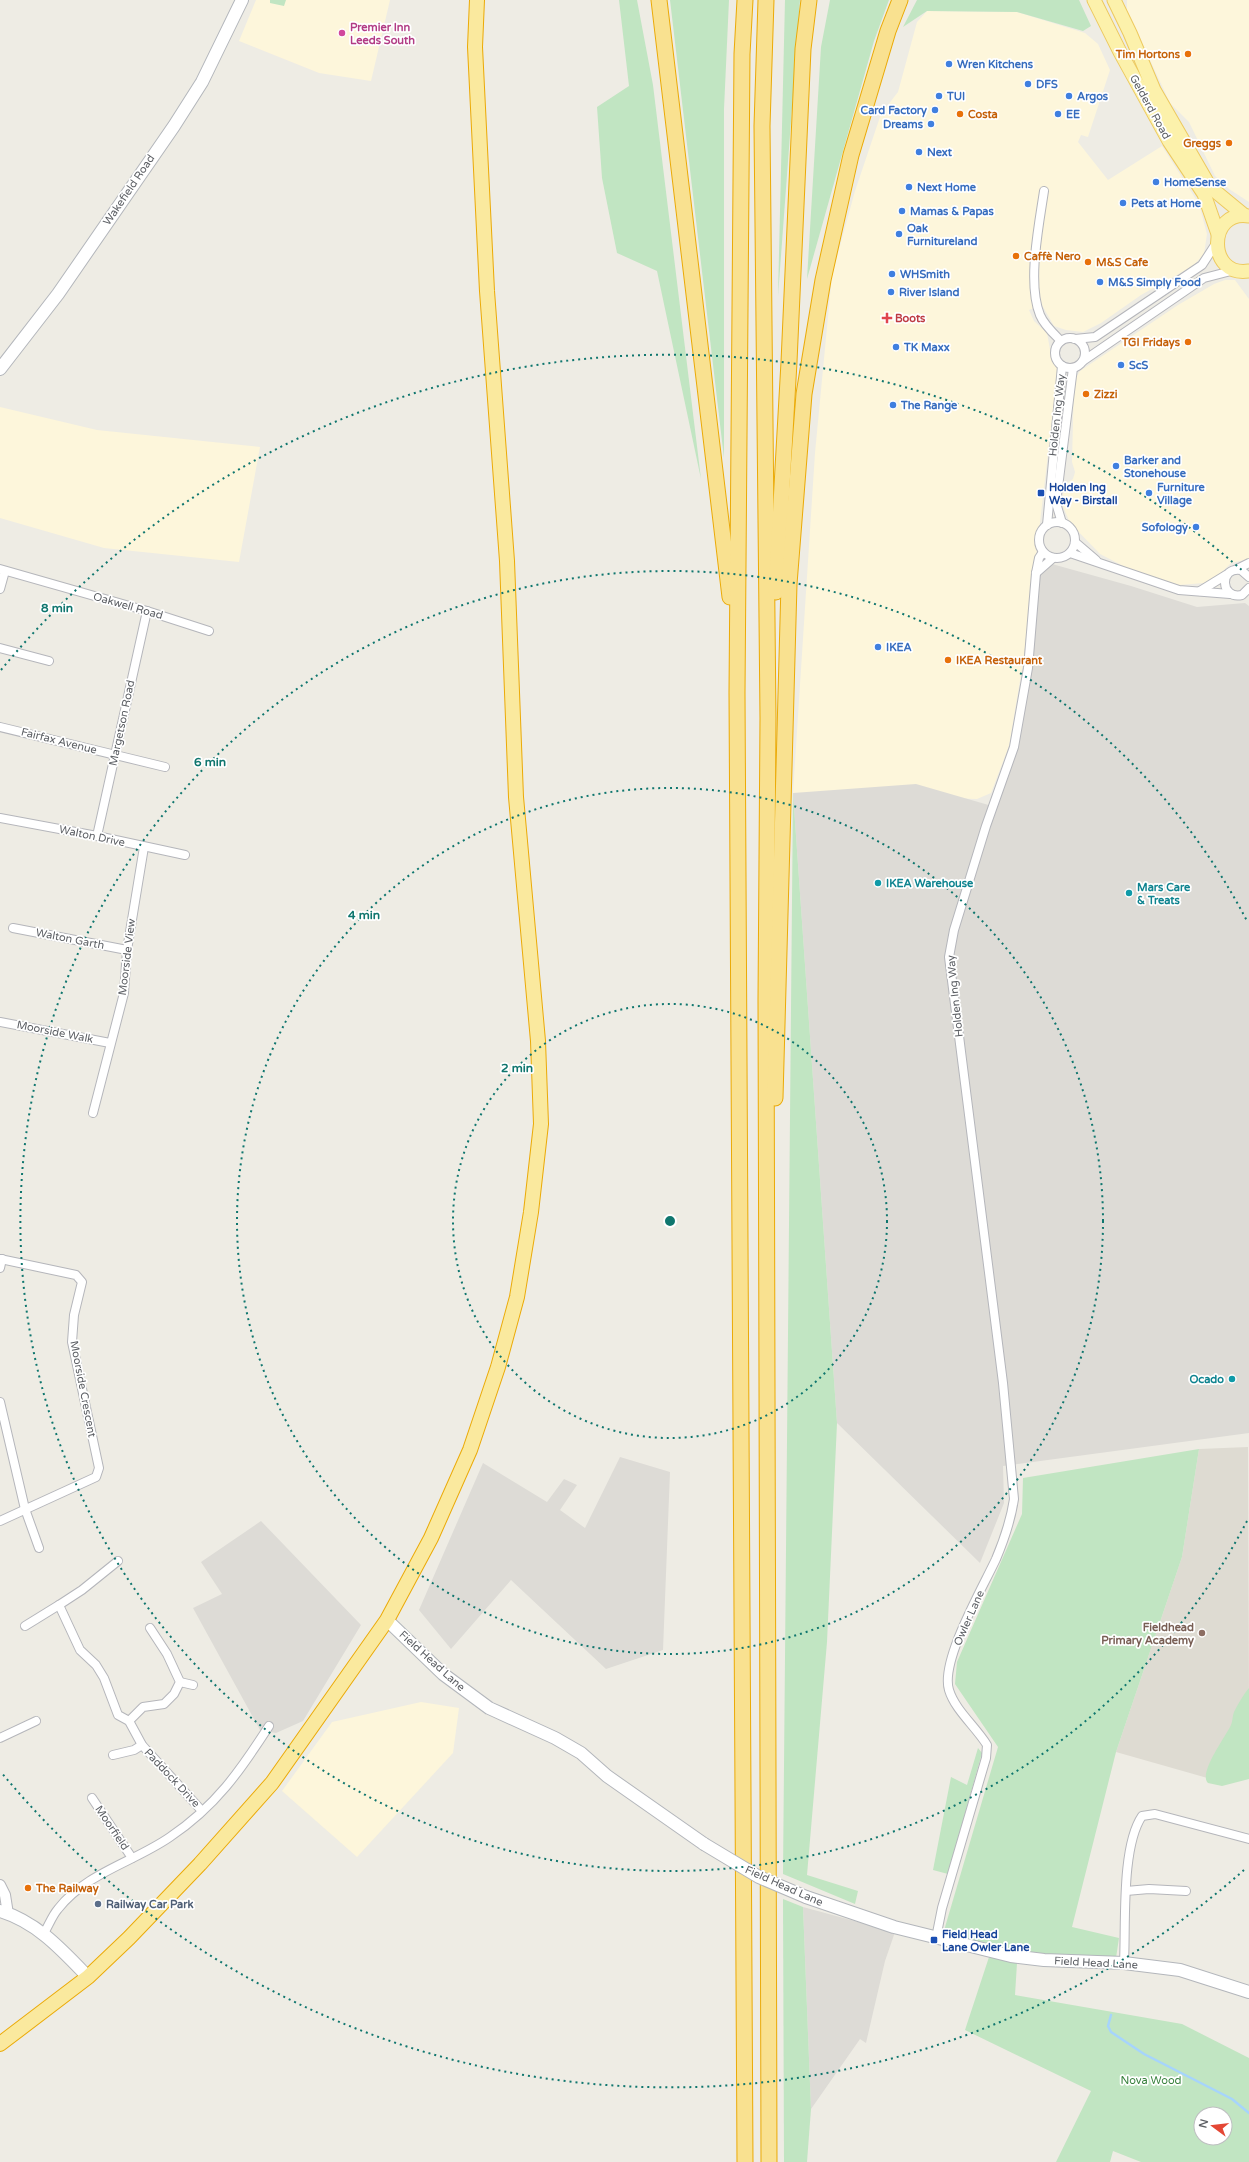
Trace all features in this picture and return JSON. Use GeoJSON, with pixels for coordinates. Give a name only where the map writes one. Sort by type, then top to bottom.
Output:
{"type":"FeatureCollection","features":[{"type":"Feature","properties":{"kind":"highway"},"geometry":{"type":"LineString","coordinates":[[0,2044],[88,1976],[165,1901],[272,1783],[387,1620],[431,1538],[470,1450],[498,1367],[517,1297],[531,1212],[541,1124],[538,1041],[516,798],[507,561],[487,291],[475,47],[477,0]]}},
{"type":"Feature","properties":{"kind":"highway"},"geometry":{"type":"LineString","coordinates":[[745,0],[742,54],[738,653],[745,2162]]}},
{"type":"Feature","properties":{"kind":"highway"},"geometry":{"type":"LineString","coordinates":[[766,0],[762,126],[768,718],[766,1182],[769,2162]]}},
{"type":"Feature","properties":{"kind":"highway"},"geometry":{"type":"LineString","coordinates":[[768,718],[789,370],[803,49],[809,0]]}},
{"type":"Feature","properties":{"kind":"highway"},"geometry":{"type":"LineString","coordinates":[[766,1182],[777,1078],[789,584],[804,394],[823,280],[851,155],[888,31],[900,0]]}},
{"type":"Feature","properties":{"kind":"highway"},"geometry":{"type":"LineString","coordinates":[[659,1],[686,235],[738,653]]}},
{"type":"Feature","properties":{"kind":"main road","name":"Wakefield Road"},"geometry":{"type":"LineString","coordinates":[[0,370],[58,294],[174,126],[202,82],[242,0]]}},
{"type":"Feature","properties":{"kind":"main road","name":"Gelderd Road"},"geometry":{"type":"LineString","coordinates":[[1094,0],[1120,52],[1166,135],[1204,194],[1217,238],[1218,252],[1222,260],[1245,271]]}},
{"type":"Feature","properties":{"kind":"main road","name":"Gelderd Road"},"geometry":{"type":"LineString","coordinates":[[1114,0],[1130,33],[1154,90],[1210,188],[1246,216]]}},
{"type":"Feature","properties":{"kind":"main road","name":"Gelderd Road"},"geometry":{"type":"LineString","coordinates":[[1217,238],[1224,224],[1230,219],[1246,216]]}},
{"type":"Feature","properties":{"kind":"main road","name":"Field Head Lane"},"geometry":{"type":"LineString","coordinates":[[387,1620],[443,1674],[483,1704],[500,1714],[555,1738],[581,1753],[607,1776],[704,1844],[759,1877],[806,1897],[862,1917],[936,1938],[1011,1956],[1044,1960],[1124,1964],[1180,1970],[1249,1992]]}},
{"type":"Feature","properties":{"kind":"main road"},"geometry":{"type":"LineString","coordinates":[[3,1914],[44,1933],[88,1976]]}},
{"type":"Feature","properties":{"kind":"street"},"geometry":{"type":"LineString","coordinates":[[1044,190],[1034,274],[1035,298],[1040,316],[1050,330],[1061,341],[1065,339],[1095,337],[1202,265],[1217,238]]}},
{"type":"Feature","properties":{"kind":"street","name":"Holden Ing Way"},"geometry":{"type":"LineString","coordinates":[[1061,341],[1057,345],[1055,354],[1058,363],[1062,366],[1072,368],[1204,278],[1245,271]]}},
{"type":"Feature","properties":{"kind":"street","name":"Holden Ing Way"},"geometry":{"type":"LineString","coordinates":[[1154,296],[1160,302],[1170,296],[1177,296]]}},
{"type":"Feature","properties":{"kind":"street"},"geometry":{"type":"LineString","coordinates":[[1075,339],[1083,346],[1085,350],[1083,360]]}},
{"type":"Feature","properties":{"kind":"street","name":"Holden Ing Way"},"geometry":{"type":"LineString","coordinates":[[990,1285],[949,957],[954,930],[986,826],[1014,747],[1028,668],[1036,573],[1039,558],[1043,552],[1039,541],[1040,535],[1047,525],[1062,366]]}},
{"type":"Feature","properties":{"kind":"street","name":"Holden Ing Way"},"geometry":{"type":"LineString","coordinates":[[1072,368],[1064,446],[1056,503],[1062,523],[1072,530],[1075,542]]}},
{"type":"Feature","properties":{"kind":"street","name":"Holden Ing Way"},"geometry":{"type":"LineString","coordinates":[[1052,464],[1055,464],[1064,446]]}},
{"type":"Feature","properties":{"kind":"street"},"geometry":{"type":"LineString","coordinates":[[1047,525],[1052,523],[1062,523]]}},
{"type":"Feature","properties":{"kind":"street"},"geometry":{"type":"LineString","coordinates":[[1043,552],[1053,558],[1065,557],[1070,553],[1075,542],[1100,563]]}},
{"type":"Feature","properties":{"kind":"street"},"geometry":{"type":"LineString","coordinates":[[1070,553],[1179,590],[1246,595],[1249,588]]}},
{"type":"Feature","properties":{"kind":"street"},"geometry":{"type":"LineString","coordinates":[[1036,573],[1053,558]]}},
{"type":"Feature","properties":{"kind":"street"},"geometry":{"type":"LineString","coordinates":[[1200,591],[1249,563]]}},
{"type":"Feature","properties":{"kind":"street"},"geometry":{"type":"LineString","coordinates":[[1237,569],[1249,575]]}},
{"type":"Feature","properties":{"kind":"street"},"geometry":{"type":"LineString","coordinates":[[0,588],[3,570]]}},
{"type":"Feature","properties":{"kind":"street","name":"Oakwell Road"},"geometry":{"type":"LineString","coordinates":[[3,570],[147,611],[209,631]]}},
{"type":"Feature","properties":{"kind":"street"},"geometry":{"type":"LineString","coordinates":[[1226,575],[1224,583],[1230,594]]}},
{"type":"Feature","properties":{"kind":"street","name":"Margetson Road"},"geometry":{"type":"LineString","coordinates":[[97,836],[147,611]]}},
{"type":"Feature","properties":{"kind":"street"},"geometry":{"type":"LineString","coordinates":[[0,648],[49,661]]}},
{"type":"Feature","properties":{"kind":"street","name":"Fairfax Avenue"},"geometry":{"type":"LineString","coordinates":[[0,727],[165,767]]}},
{"type":"Feature","properties":{"kind":"street","name":"Walton Drive"},"geometry":{"type":"LineString","coordinates":[[0,818],[97,836],[185,855]]}},
{"type":"Feature","properties":{"kind":"street","name":"Moorside View"},"geometry":{"type":"LineString","coordinates":[[93,1112],[124,993],[127,950],[144,847]]}},
{"type":"Feature","properties":{"kind":"street","name":"Walton Garth"},"geometry":{"type":"LineString","coordinates":[[13,928],[127,950]]}},
{"type":"Feature","properties":{"kind":"street","name":"Moorside Walk"},"geometry":{"type":"LineString","coordinates":[[0,1022],[110,1043]]}},
{"type":"Feature","properties":{"kind":"street"},"geometry":{"type":"LineString","coordinates":[[0,1268],[1,1259]]}},
{"type":"Feature","properties":{"kind":"street","name":"Moorside Crescent"},"geometry":{"type":"LineString","coordinates":[[0,1521],[96,1477],[98,1468],[72,1342],[74,1315],[82,1282],[76,1275],[1,1259]]}},
{"type":"Feature","properties":{"kind":"street","name":"Owler Lane"},"geometry":{"type":"LineString","coordinates":[[936,1938],[942,1908],[986,1758],[987,1745],[959,1708],[948,1689],[950,1663],[966,1619],[996,1559],[1012,1515],[1014,1498],[1003,1383],[990,1285]]}},
{"type":"Feature","properties":{"kind":"street"},"geometry":{"type":"LineString","coordinates":[[0,1402],[2,1422],[25,1509],[39,1548]]}},
{"type":"Feature","properties":{"kind":"street"},"geometry":{"type":"LineString","coordinates":[[25,1626],[82,1590],[118,1561]]}},
{"type":"Feature","properties":{"kind":"street","name":"Paddock Drive"},"geometry":{"type":"LineString","coordinates":[[59,1605],[80,1650],[96,1665],[104,1678],[118,1714],[129,1721],[142,1745],[202,1811]]}},
{"type":"Feature","properties":{"kind":"street"},"geometry":{"type":"LineString","coordinates":[[150,1628],[167,1654],[180,1682]]}},
{"type":"Feature","properties":{"kind":"street"},"geometry":{"type":"LineString","coordinates":[[129,1721],[143,1707],[164,1704],[174,1694],[180,1682]]}},
{"type":"Feature","properties":{"kind":"street"},"geometry":{"type":"LineString","coordinates":[[180,1682],[193,1685]]}},
{"type":"Feature","properties":{"kind":"street"},"geometry":{"type":"LineString","coordinates":[[0,1738],[36,1721]]}},
{"type":"Feature","properties":{"kind":"street"},"geometry":{"type":"LineString","coordinates":[[44,1933],[58,1909],[86,1884],[170,1837],[214,1800],[238,1773],[269,1726]]}},
{"type":"Feature","properties":{"kind":"street","name":"Paddock Drive"},"geometry":{"type":"LineString","coordinates":[[113,1755],[134,1750],[142,1745]]}},
{"type":"Feature","properties":{"kind":"street","name":"Moorfield"},"geometry":{"type":"LineString","coordinates":[[92,1798],[132,1858]]}},
{"type":"Feature","properties":{"kind":"street"},"geometry":{"type":"LineString","coordinates":[[1124,1964],[1126,1890],[1130,1842],[1135,1826],[1142,1816],[1155,1814],[1249,1839]]}},
{"type":"Feature","properties":{"kind":"street"},"geometry":{"type":"LineString","coordinates":[[0,1885],[5,1895],[3,1914]]}},
{"type":"Feature","properties":{"kind":"street"},"geometry":{"type":"LineString","coordinates":[[1126,1890],[1186,1890]]}},
{"type":"Feature","properties":{"kind":"shaded area"},"geometry":{"type":"Polygon","coordinates":[[[256,0],[390,0],[371,81],[319,73],[239,41],[256,0]]]}},
{"type":"Feature","properties":{"kind":"shaded area"},"geometry":{"type":"Polygon","coordinates":[[[1127,0],[1249,0],[1249,202],[1229,189],[1215,176],[1189,122],[1170,103],[1127,11],[1127,0]]]}},
{"type":"Feature","properties":{"kind":"shaded area"},"geometry":{"type":"Polygon","coordinates":[[[927,11],[1017,12],[1085,33],[1098,44],[1110,70],[1088,137],[1081,135],[1078,142],[1108,180],[1162,146],[1199,204],[1207,234],[1204,254],[1193,266],[1141,295],[1101,323],[1083,332],[1066,330],[1054,326],[1042,305],[1029,310],[1034,321],[1047,333],[1051,355],[1058,368],[1025,651],[1009,746],[991,793],[977,799],[793,793],[815,453],[832,275],[855,191],[881,114],[898,92],[917,22],[927,11]]]}},
{"type":"Feature","properties":{"kind":"shaded area"},"geometry":{"type":"Polygon","coordinates":[[[1225,280],[1235,280],[1249,299],[1249,559],[1231,563],[1216,578],[1204,583],[1179,585],[1133,571],[1100,554],[1070,523],[1062,504],[1064,485],[1073,479],[1075,472],[1072,462],[1074,381],[1080,371],[1178,305],[1214,284],[1225,280]]]}},
{"type":"Feature","properties":{"kind":"shaded area"},"geometry":{"type":"Polygon","coordinates":[[[0,407],[97,430],[260,447],[239,562],[104,548],[0,518],[0,407]]]}},
{"type":"Feature","properties":{"kind":"shaded area"},"geometry":{"type":"Polygon","coordinates":[[[1034,559],[1131,586],[1197,607],[1245,603],[1249,606],[1249,1433],[1003,1466],[1004,1503],[980,1563],[837,1423],[793,793],[916,784],[992,806],[1016,735],[1034,559]]]}},
{"type":"Feature","properties":{"kind":"shaded area","name":"Fieldhead Primary Academy"},"geometry":{"type":"Polygon","coordinates":[[[1248,1447],[1249,1709],[1218,1781],[1116,1752],[1182,1557],[1199,1449],[1248,1447]]]}},
{"type":"Feature","properties":{"kind":"shaded area"},"geometry":{"type":"Polygon","coordinates":[[[620,1457],[670,1472],[663,1650],[606,1669],[511,1580],[451,1649],[419,1610],[483,1463],[547,1502],[564,1479],[577,1485],[560,1510],[585,1528],[620,1457]]]}},
{"type":"Feature","properties":{"kind":"shaded area"},"geometry":{"type":"Polygon","coordinates":[[[261,1521],[361,1625],[303,1721],[276,1733],[260,1730],[193,1608],[222,1594],[201,1562],[261,1521]]]}},
{"type":"Feature","properties":{"kind":"shaded area"},"geometry":{"type":"Polygon","coordinates":[[[421,1702],[459,1708],[453,1753],[357,1857],[282,1791],[332,1722],[421,1702]]]}},
{"type":"Feature","properties":{"kind":"shaded area"},"geometry":{"type":"Polygon","coordinates":[[[803,1907],[895,1932],[885,1961],[866,2043],[860,2039],[811,2109],[803,1907]]]}},
{"type":"Feature","properties":{"kind":"green space"},"geometry":{"type":"Polygon","coordinates":[[[270,0],[286,0],[284,6],[270,3],[270,0]]]}},
{"type":"Feature","properties":{"kind":"green space"},"geometry":{"type":"Polygon","coordinates":[[[619,0],[637,0],[653,85],[701,479],[657,271],[617,253],[602,178],[597,107],[629,86],[619,0]]]}},
{"type":"Feature","properties":{"kind":"green space"},"geometry":{"type":"Polygon","coordinates":[[[670,0],[729,0],[724,109],[724,458],[670,0]]]}},
{"type":"Feature","properties":{"kind":"green space"},"geometry":{"type":"Polygon","coordinates":[[[785,0],[800,0],[778,296],[785,0]]]}},
{"type":"Feature","properties":{"kind":"green space"},"geometry":{"type":"Polygon","coordinates":[[[830,0],[889,0],[874,41],[807,279],[821,47],[830,0]]]}},
{"type":"Feature","properties":{"kind":"green space"},"geometry":{"type":"Polygon","coordinates":[[[917,0],[1079,0],[1091,26],[1083,31],[1017,12],[927,11],[903,27],[917,0]]]}},
{"type":"Feature","properties":{"kind":"green space"},"geometry":{"type":"Polygon","coordinates":[[[793,793],[837,1423],[827,1642],[807,1875],[858,1891],[855,1904],[783,1874],[793,793]]]}},
{"type":"Feature","properties":{"kind":"green space"},"geometry":{"type":"Polygon","coordinates":[[[1199,1449],[1182,1557],[1116,1752],[1072,1927],[1119,1938],[1116,1958],[1014,1952],[943,1934],[998,1747],[955,1684],[957,1662],[1022,1514],[1023,1478],[1199,1449]]]}},
{"type":"Feature","properties":{"kind":"green space"},"geometry":{"type":"Polygon","coordinates":[[[1249,1688],[1249,1779],[1222,1786],[1208,1783],[1206,1778],[1209,1764],[1231,1725],[1233,1714],[1249,1688]]]}},
{"type":"Feature","properties":{"kind":"green space"},"geometry":{"type":"Polygon","coordinates":[[[978,1748],[982,1753],[948,1874],[933,1870],[951,1777],[967,1785],[978,1748]]]}},
{"type":"Feature","properties":{"kind":"green space"},"geometry":{"type":"Polygon","coordinates":[[[783,1899],[803,1907],[811,2109],[807,2162],[784,2162],[783,1899]]]}},
{"type":"Feature","properties":{"kind":"green space","name":"Nova Wood"},"geometry":{"type":"Polygon","coordinates":[[[989,1957],[1017,1963],[1015,1995],[1182,2024],[1249,2058],[1249,2162],[1141,2162],[1113,2151],[1110,2162],[1056,2162],[1091,2091],[965,2030],[989,1957]]]}},
{"type":"Feature","properties":{"kind":"waterway"},"geometry":{"type":"LineString","coordinates":[[1111,2015],[1108,2026],[1111,2032],[1144,2054],[1232,2099],[1249,2113]]}},
{"type":"Feature","properties":{"kind":"place","name":"Premier Inn Leeds South"},"geometry":{"type":"Point","coordinates":[342,33]}},
{"type":"Feature","properties":{"kind":"place","name":"Tim Hortons"},"geometry":{"type":"Point","coordinates":[1188,54]}},
{"type":"Feature","properties":{"kind":"place","name":"Wren Kitchens"},"geometry":{"type":"Point","coordinates":[949,64]}},
{"type":"Feature","properties":{"kind":"place","name":"DFS"},"geometry":{"type":"Point","coordinates":[1028,84]}},
{"type":"Feature","properties":{"kind":"place","name":"TUI"},"geometry":{"type":"Point","coordinates":[939,96]}},
{"type":"Feature","properties":{"kind":"place","name":"Argos"},"geometry":{"type":"Point","coordinates":[1069,96]}},
{"type":"Feature","properties":{"kind":"place","name":"Card Factory"},"geometry":{"type":"Point","coordinates":[935,110]}},
{"type":"Feature","properties":{"kind":"place","name":"Costa"},"geometry":{"type":"Point","coordinates":[960,114]}},
{"type":"Feature","properties":{"kind":"place","name":"EE"},"geometry":{"type":"Point","coordinates":[1058,114]}},
{"type":"Feature","properties":{"kind":"place","name":"Dreams"},"geometry":{"type":"Point","coordinates":[931,124]}},
{"type":"Feature","properties":{"kind":"place","name":"Greggs"},"geometry":{"type":"Point","coordinates":[1229,143]}},
{"type":"Feature","properties":{"kind":"place","name":"Next"},"geometry":{"type":"Point","coordinates":[919,152]}},
{"type":"Feature","properties":{"kind":"place","name":"HomeSense"},"geometry":{"type":"Point","coordinates":[1156,182]}},
{"type":"Feature","properties":{"kind":"place","name":"Next Home"},"geometry":{"type":"Point","coordinates":[909,187]}},
{"type":"Feature","properties":{"kind":"place","name":"Pets at Home"},"geometry":{"type":"Point","coordinates":[1123,203]}},
{"type":"Feature","properties":{"kind":"place","name":"Mamas & Papas"},"geometry":{"type":"Point","coordinates":[902,211]}},
{"type":"Feature","properties":{"kind":"place","name":"Oak Furnitureland"},"geometry":{"type":"Point","coordinates":[899,234]}},
{"type":"Feature","properties":{"kind":"place","name":"Caffè Nero"},"geometry":{"type":"Point","coordinates":[1016,256]}},
{"type":"Feature","properties":{"kind":"place","name":"M&S Cafe"},"geometry":{"type":"Point","coordinates":[1088,262]}},
{"type":"Feature","properties":{"kind":"place","name":"WHSmith"},"geometry":{"type":"Point","coordinates":[892,274]}},
{"type":"Feature","properties":{"kind":"place","name":"M&S Simply Food"},"geometry":{"type":"Point","coordinates":[1100,282]}},
{"type":"Feature","properties":{"kind":"place","name":"River Island"},"geometry":{"type":"Point","coordinates":[891,292]}},
{"type":"Feature","properties":{"kind":"place","name":"Boots"},"geometry":{"type":"Point","coordinates":[887,318]}},
{"type":"Feature","properties":{"kind":"place","name":"TGI Fridays"},"geometry":{"type":"Point","coordinates":[1188,342]}},
{"type":"Feature","properties":{"kind":"place","name":"TK Maxx"},"geometry":{"type":"Point","coordinates":[896,347]}},
{"type":"Feature","properties":{"kind":"place","name":"ScS"},"geometry":{"type":"Point","coordinates":[1121,365]}},
{"type":"Feature","properties":{"kind":"place","name":"Zizzi"},"geometry":{"type":"Point","coordinates":[1086,394]}},
{"type":"Feature","properties":{"kind":"place","name":"The Range"},"geometry":{"type":"Point","coordinates":[893,405]}},
{"type":"Feature","properties":{"kind":"place","name":"Barker and Stonehouse"},"geometry":{"type":"Point","coordinates":[1116,466]}},
{"type":"Feature","properties":{"kind":"place","name":"Holden Ing Way - Birstall"},"geometry":{"type":"Point","coordinates":[1041,493]}},
{"type":"Feature","properties":{"kind":"place","name":"Furniture Village"},"geometry":{"type":"Point","coordinates":[1149,493]}},
{"type":"Feature","properties":{"kind":"place","name":"Sofology"},"geometry":{"type":"Point","coordinates":[1196,527]}},
{"type":"Feature","properties":{"kind":"place","name":"IKEA"},"geometry":{"type":"Point","coordinates":[878,647]}},
{"type":"Feature","properties":{"kind":"place","name":"IKEA Restaurant"},"geometry":{"type":"Point","coordinates":[948,660]}},
{"type":"Feature","properties":{"kind":"place","name":"IKEA Warehouse"},"geometry":{"type":"Point","coordinates":[878,883]}},
{"type":"Feature","properties":{"kind":"place","name":"Mars Care & Treats"},"geometry":{"type":"Point","coordinates":[1129,893]}},
{"type":"Feature","properties":{"kind":"place","name":"Ocado"},"geometry":{"type":"Point","coordinates":[1232,1379]}},
{"type":"Feature","properties":{"kind":"place","name":"Fieldhead Primary Academy"},"geometry":{"type":"Point","coordinates":[1202,1633]}},
{"type":"Feature","properties":{"kind":"place","name":"The Railway"},"geometry":{"type":"Point","coordinates":[28,1888]}},
{"type":"Feature","properties":{"kind":"place","name":"Railway Car Park"},"geometry":{"type":"Point","coordinates":[98,1904]}},
{"type":"Feature","properties":{"kind":"place","name":"Field Head Lane Owler Lane"},"geometry":{"type":"Point","coordinates":[934,1940]}}]}
